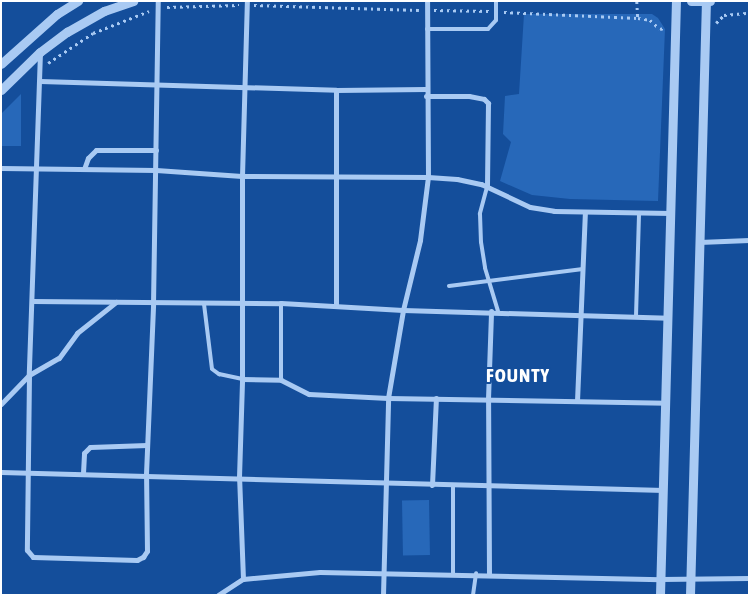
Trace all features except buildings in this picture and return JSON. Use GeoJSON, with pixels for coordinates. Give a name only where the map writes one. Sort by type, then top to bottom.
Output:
{"type":"FeatureCollection","features":[{"type":"Feature","properties":{"kind":"street"},"geometry":{"type":"LineString","coordinates":[[1,64],[57,14],[78,1]]}},
{"type":"Feature","properties":{"kind":"street"},"geometry":{"type":"LineString","coordinates":[[1,90],[40,52],[84,21],[104,10],[133,1]]}},
{"type":"Feature","properties":{"kind":"street"},"geometry":{"type":"LineString","coordinates":[[40,52],[26,472],[27,550],[29,556],[137,560],[143,557],[147,551],[146,474],[156,170],[158,1]]}},
{"type":"Feature","properties":{"kind":"street"},"geometry":{"type":"LineString","coordinates":[[383,595],[388,398],[403,310],[420,240],[428,177],[426,96],[427,1]]}},
{"type":"Feature","properties":{"kind":"street"},"geometry":{"type":"LineString","coordinates":[[660,595],[669,318],[676,1]]}},
{"type":"Feature","properties":{"kind":"street"},"geometry":{"type":"LineString","coordinates":[[691,1],[710,1]]}},
{"type":"Feature","properties":{"kind":"street"},"geometry":{"type":"LineString","coordinates":[[690,595],[698,242],[706,1]]}},
{"type":"Feature","properties":{"kind":"street"},"geometry":{"type":"LineString","coordinates":[[243,579],[240,477],[242,176],[247,3]]}},
{"type":"Feature","properties":{"kind":"street"},"geometry":{"type":"LineString","coordinates":[[40,80],[336,90],[426,89]]}},
{"type":"Feature","properties":{"kind":"street"},"geometry":{"type":"LineString","coordinates":[[336,90],[338,175],[336,305]]}},
{"type":"Feature","properties":{"kind":"street"},"geometry":{"type":"LineString","coordinates":[[426,96],[469,96],[484,99],[488,103],[487,187]]}},
{"type":"Feature","properties":{"kind":"street"},"geometry":{"type":"LineString","coordinates":[[84,170],[88,158],[96,150],[156,150]]}},
{"type":"Feature","properties":{"kind":"street"},"geometry":{"type":"LineString","coordinates":[[1,168],[156,170],[242,176],[338,175],[428,177],[456,179],[487,187],[530,207],[584,213],[671,213]]}},
{"type":"Feature","properties":{"kind":"street"},"geometry":{"type":"LineString","coordinates":[[577,402],[584,213]]}},
{"type":"Feature","properties":{"kind":"street"},"geometry":{"type":"LineString","coordinates":[[698,242],[749,240]]}},
{"type":"Feature","properties":{"kind":"street"},"geometry":{"type":"LineString","coordinates":[[32,301],[116,301],[152,304],[242,302],[336,305],[403,310],[498,311],[669,318]]}},
{"type":"Feature","properties":{"kind":"street"},"geometry":{"type":"LineString","coordinates":[[1,404],[29,375],[59,358],[77,333],[116,301]]}},
{"type":"Feature","properties":{"kind":"street"},"geometry":{"type":"LineString","coordinates":[[489,574],[488,399],[491,311]]}},
{"type":"Feature","properties":{"kind":"street"},"geometry":{"type":"LineString","coordinates":[[242,379],[281,380],[309,394],[388,398],[666,403]]}},
{"type":"Feature","properties":{"kind":"street"},"geometry":{"type":"LineString","coordinates":[[432,485],[436,398]]}},
{"type":"Feature","properties":{"kind":"street"},"geometry":{"type":"LineString","coordinates":[[83,473],[84,453],[90,447],[147,445]]}},
{"type":"Feature","properties":{"kind":"street"},"geometry":{"type":"LineString","coordinates":[[1,472],[146,474],[453,486],[489,485],[664,490]]}},
{"type":"Feature","properties":{"kind":"street"},"geometry":{"type":"LineString","coordinates":[[218,595],[243,579],[320,572],[453,573],[660,579],[749,578]]}},
{"type":"Feature","properties":{"kind":"lane"},"geometry":{"type":"LineString","coordinates":[[427,30],[488,29],[494,24],[496,1]]}},
{"type":"Feature","properties":{"kind":"lane"},"geometry":{"type":"LineString","coordinates":[[487,187],[480,214],[480,228],[483,256],[498,311]]}},
{"type":"Feature","properties":{"kind":"lane"},"geometry":{"type":"LineString","coordinates":[[636,316],[639,213]]}},
{"type":"Feature","properties":{"kind":"lane"},"geometry":{"type":"LineString","coordinates":[[449,286],[583,269]]}},
{"type":"Feature","properties":{"kind":"lane"},"geometry":{"type":"LineString","coordinates":[[204,304],[212,369],[219,374],[242,379]]}},
{"type":"Feature","properties":{"kind":"lane"},"geometry":{"type":"LineString","coordinates":[[281,304],[281,380]]}},
{"type":"Feature","properties":{"kind":"lane"},"geometry":{"type":"LineString","coordinates":[[453,486],[453,573]]}},
{"type":"Feature","properties":{"kind":"lane"},"geometry":{"type":"LineString","coordinates":[[474,595],[476,574]]}},
{"type":"Feature","properties":{"kind":"path"},"geometry":{"type":"LineString","coordinates":[[637,1],[638,18]]}},
{"type":"Feature","properties":{"kind":"path"},"geometry":{"type":"LineString","coordinates":[[39,69],[93,33],[157,8],[186,5],[247,3],[496,11],[638,18],[650,20],[660,29],[676,27]]}},
{"type":"Feature","properties":{"kind":"path"},"geometry":{"type":"LineString","coordinates":[[705,26],[713,27],[724,15],[749,13]]}},
{"type":"Feature","properties":{"kind":"shaded area"},"geometry":{"type":"Polygon","coordinates":[[[524,14],[652,14],[658,18],[665,29],[658,201],[570,199],[532,195],[500,181],[511,142],[503,134],[505,96],[519,94],[524,14]]]}},
{"type":"Feature","properties":{"kind":"shaded area"},"geometry":{"type":"Polygon","coordinates":[[[21,94],[21,146],[1,146],[1,114],[21,94]]]}},
{"type":"Feature","properties":{"kind":"shaded area"},"geometry":{"type":"Polygon","coordinates":[[[402,500],[429,500],[430,555],[403,555],[402,500]]]}},
{"type":"Feature","properties":{"kind":"district","name":"FOUNTY"},"geometry":{"type":"Point","coordinates":[518,376]}}]}
